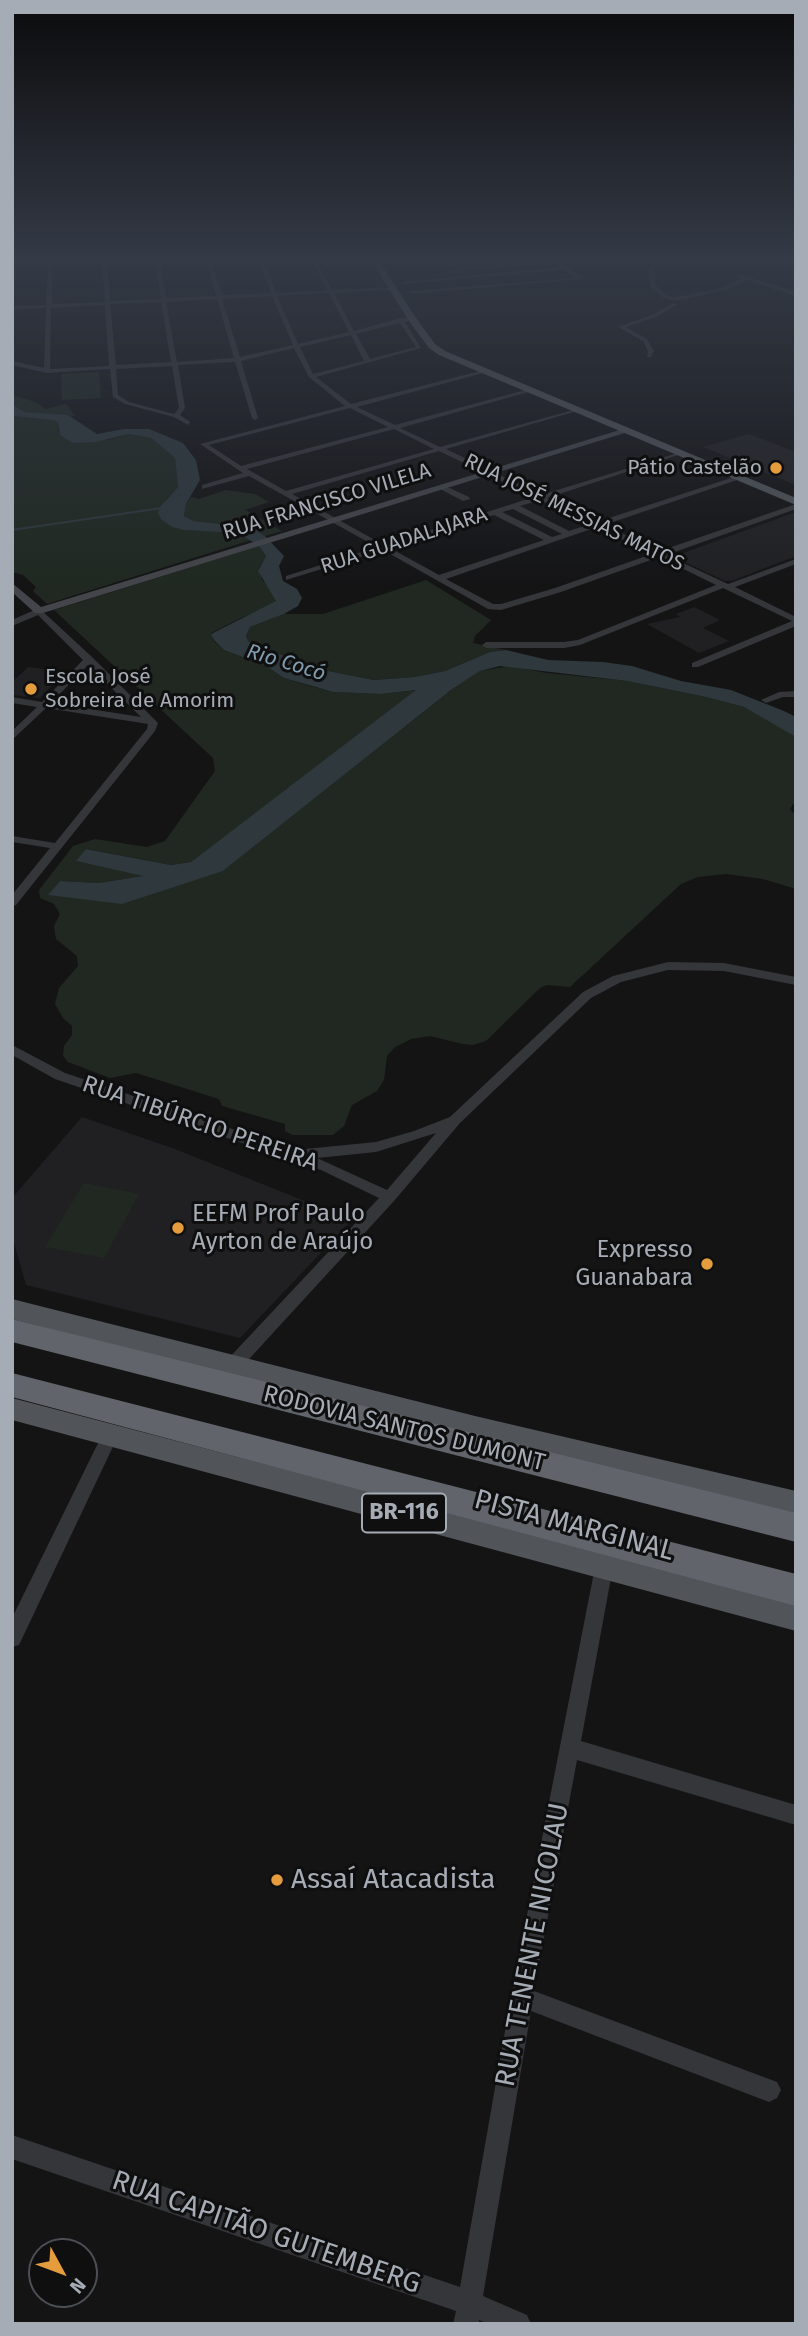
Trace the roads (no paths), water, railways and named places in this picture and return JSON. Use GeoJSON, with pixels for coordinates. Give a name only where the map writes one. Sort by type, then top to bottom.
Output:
{"type":"FeatureCollection","features":[{"type":"Feature","properties":{"kind":"highway","name":"RODOVIA SANTOS DUMONT"},"geometry":{"type":"LineString","coordinates":[[12,1330],[796,1528]]}},
{"type":"Feature","properties":{"kind":"highway","name":"BR-116"},"geometry":{"type":"LineString","coordinates":[[12,1385],[796,1590]]}},
{"type":"Feature","properties":{"kind":"highway"},"geometry":{"type":"LineString","coordinates":[[12,1397],[76,1402]]}},
{"type":"Feature","properties":{"kind":"main road"},"geometry":{"type":"LineString","coordinates":[[508,371],[796,490]]}},
{"type":"Feature","properties":{"kind":"main road"},"geometry":{"type":"LineString","coordinates":[[484,372],[796,504]]}},
{"type":"Feature","properties":{"kind":"main road"},"geometry":{"type":"LineString","coordinates":[[12,1309],[796,1503]]}},
{"type":"Feature","properties":{"kind":"main road","name":"PISTA MARGINAL"},"geometry":{"type":"LineString","coordinates":[[12,1409],[796,1617]]}},
{"type":"Feature","properties":{"kind":"street"},"geometry":{"type":"LineString","coordinates":[[112,371],[116,398],[176,416],[188,423]]}},
{"type":"Feature","properties":{"kind":"street"},"geometry":{"type":"LineString","coordinates":[[175,371],[182,408],[176,416]]}},
{"type":"Feature","properties":{"kind":"street"},"geometry":{"type":"LineString","coordinates":[[240,371],[255,418]]}},
{"type":"Feature","properties":{"kind":"street"},"geometry":{"type":"LineString","coordinates":[[309,371],[311,376],[331,371]]}},
{"type":"Feature","properties":{"kind":"street"},"geometry":{"type":"LineString","coordinates":[[484,372],[203,444],[484,605],[501,607],[796,504]]}},
{"type":"Feature","properties":{"kind":"street","name":"RUA JOSÉ MESSIAS MATOS"},"geometry":{"type":"LineString","coordinates":[[311,376],[351,407],[598,524],[796,622]]}},
{"type":"Feature","properties":{"kind":"street"},"geometry":{"type":"LineString","coordinates":[[242,468],[529,391]]}},
{"type":"Feature","properties":{"kind":"street"},"geometry":{"type":"LineString","coordinates":[[287,493],[575,410]]}},
{"type":"Feature","properties":{"kind":"street","name":"RUA FRANCISCO VILELA"},"geometry":{"type":"LineString","coordinates":[[39,611],[625,431]]}},
{"type":"Feature","properties":{"kind":"street","name":"RUA GUADALAJARA"},"geometry":{"type":"LineString","coordinates":[[289,578],[679,453]]}},
{"type":"Feature","properties":{"kind":"street"},"geometry":{"type":"LineString","coordinates":[[205,487],[251,473]]}},
{"type":"Feature","properties":{"kind":"street"},"geometry":{"type":"LineString","coordinates":[[439,578],[737,477]]}},
{"type":"Feature","properties":{"kind":"street"},"geometry":{"type":"LineString","coordinates":[[443,487],[466,499]]}},
{"type":"Feature","properties":{"kind":"street"},"geometry":{"type":"LineString","coordinates":[[513,506],[569,534]]}},
{"type":"Feature","properties":{"kind":"street"},"geometry":{"type":"LineString","coordinates":[[495,512],[551,540]]}},
{"type":"Feature","properties":{"kind":"street"},"geometry":{"type":"LineString","coordinates":[[486,645],[564,645],[580,642],[796,561]]}},
{"type":"Feature","properties":{"kind":"street"},"geometry":{"type":"LineString","coordinates":[[12,586],[151,721],[152,729],[12,903]]}},
{"type":"Feature","properties":{"kind":"street"},"geometry":{"type":"LineString","coordinates":[[12,623],[39,611]]}},
{"type":"Feature","properties":{"kind":"street"},"geometry":{"type":"LineString","coordinates":[[695,665],[796,622]]}},
{"type":"Feature","properties":{"kind":"street"},"geometry":{"type":"LineString","coordinates":[[12,737],[89,659]]}},
{"type":"Feature","properties":{"kind":"street"},"geometry":{"type":"LineString","coordinates":[[765,700],[782,694],[796,694]]}},
{"type":"Feature","properties":{"kind":"street"},"geometry":{"type":"LineString","coordinates":[[12,700],[151,721]]}},
{"type":"Feature","properties":{"kind":"street"},"geometry":{"type":"LineString","coordinates":[[12,839],[56,846]]}},
{"type":"Feature","properties":{"kind":"street"},"geometry":{"type":"LineString","coordinates":[[233,1365],[389,1197],[455,1120],[578,1002],[617,979],[654,969],[686,965],[743,969],[796,981]]}},
{"type":"Feature","properties":{"kind":"street","name":"RUA TIBÚRCIO PEREIRA"},"geometry":{"type":"LineString","coordinates":[[12,1049],[60,1076],[326,1166],[389,1197]]}},
{"type":"Feature","properties":{"kind":"street"},"geometry":{"type":"LineString","coordinates":[[289,1154],[376,1147],[418,1135],[455,1120]]}},
{"type":"Feature","properties":{"kind":"street"},"geometry":{"type":"LineString","coordinates":[[12,1638],[110,1436]]}},
{"type":"Feature","properties":{"kind":"street","name":"RUA TENENTE NICOLAU"},"geometry":{"type":"LineString","coordinates":[[468,2313],[522,1997],[604,1567]]}},
{"type":"Feature","properties":{"kind":"street"},"geometry":{"type":"LineString","coordinates":[[571,1748],[796,1815]]}},
{"type":"Feature","properties":{"kind":"street"},"geometry":{"type":"LineString","coordinates":[[522,1997],[769,2090]]}},
{"type":"Feature","properties":{"kind":"street","name":"RUA CAPITÃO GUTEMBERG"},"geometry":{"type":"LineString","coordinates":[[12,2147],[468,2313],[519,2324]]}},
{"type":"Feature","properties":{"kind":"water","name":"Rio Cocó"},"geometry":{"type":"Polygon","coordinates":[[[12,404],[25,412],[68,415],[97,434],[124,429],[149,429],[183,443],[196,460],[200,480],[186,504],[184,516],[194,521],[252,527],[265,536],[284,556],[279,566],[283,581],[297,589],[302,598],[298,606],[284,614],[250,627],[246,636],[248,641],[313,668],[374,680],[445,671],[490,652],[506,650],[548,660],[632,666],[681,681],[731,690],[784,711],[796,717],[796,737],[744,707],[706,697],[627,681],[500,666],[480,671],[451,690],[223,871],[122,904],[48,895],[60,881],[99,883],[143,876],[76,861],[86,849],[171,865],[191,862],[416,690],[381,694],[333,692],[284,678],[266,666],[224,650],[211,634],[276,601],[258,571],[266,556],[259,546],[238,533],[184,530],[172,527],[161,519],[158,513],[160,507],[178,487],[175,458],[151,438],[129,434],[96,442],[73,443],[60,435],[58,423],[54,420],[12,416],[12,404]]]}},
{"type":"Feature","properties":{"kind":"waterway"},"geometry":{"type":"LineString","coordinates":[[12,530],[162,508]]}},
{"type":"Feature","properties":{"kind":"place","name":"Pátio Castelão"},"geometry":{"type":"Point","coordinates":[776,468]}},
{"type":"Feature","properties":{"kind":"place","name":"Escola José Sobreira de Amorim"},"geometry":{"type":"Point","coordinates":[31,689]}},
{"type":"Feature","properties":{"kind":"place","name":"EEFM Prof Paulo Ayrton de Araújo"},"geometry":{"type":"Point","coordinates":[178,1228]}},
{"type":"Feature","properties":{"kind":"place","name":"Expresso Guanabara"},"geometry":{"type":"Point","coordinates":[707,1264]}},
{"type":"Feature","properties":{"kind":"place","name":"Assaí Atacadista"},"geometry":{"type":"Point","coordinates":[277,1880]}}]}
